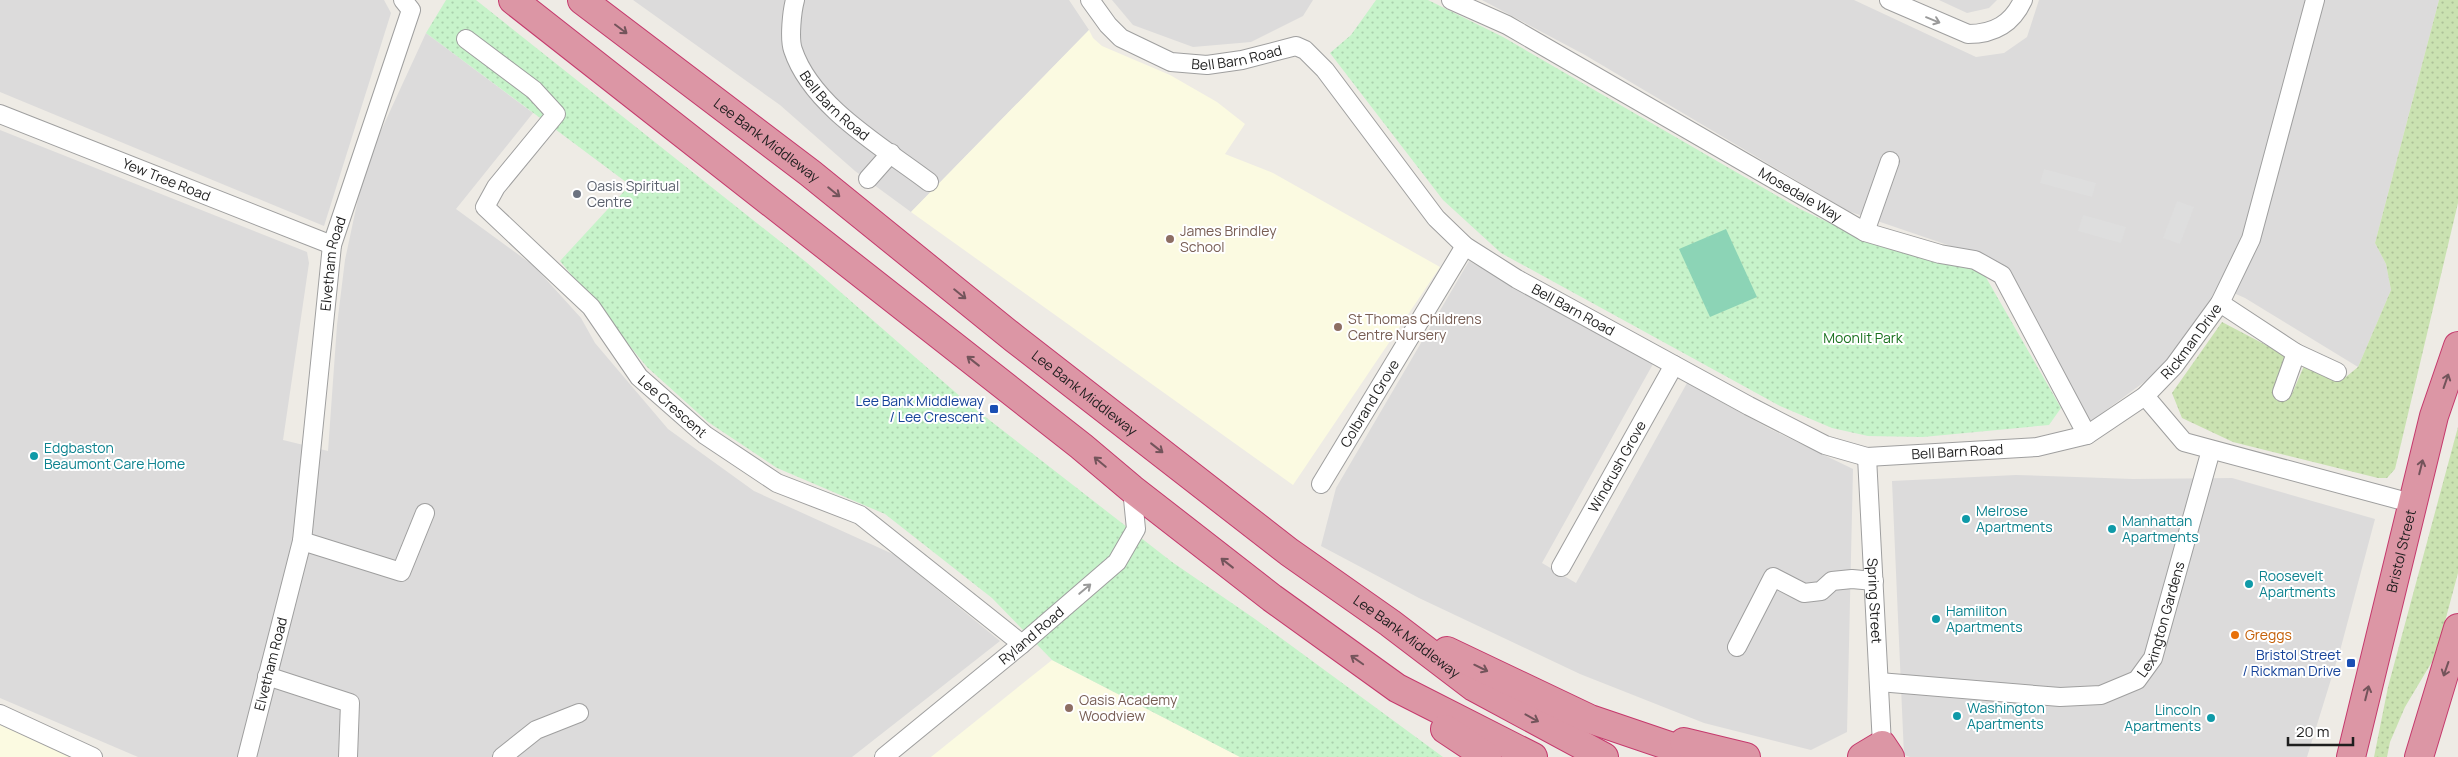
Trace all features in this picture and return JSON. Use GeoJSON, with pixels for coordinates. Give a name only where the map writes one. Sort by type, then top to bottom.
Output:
{"type":"FeatureCollection","features":[{"type":"Feature","properties":{"kind":"highway"},"geometry":{"type":"LineString","coordinates":[[513,0],[1074,440],[1132,489],[1272,598],[1397,688],[1533,757]]}},
{"type":"Feature","properties":{"kind":"highway","name":"Lee Bank Middleway"},"geometry":{"type":"LineString","coordinates":[[582,0],[810,173],[1016,339],[1290,552],[1390,623],[1474,687],[1604,757]]}},
{"type":"Feature","properties":{"kind":"highway","name":"Bristol Street"},"geometry":{"type":"LineString","coordinates":[[2351,757],[2411,503],[2434,416],[2458,346]]}},
{"type":"Feature","properties":{"kind":"highway"},"geometry":{"type":"LineString","coordinates":[[1390,623],[1590,719],[1702,757]]}},
{"type":"Feature","properties":{"kind":"highway"},"geometry":{"type":"LineString","coordinates":[[2419,757],[2458,628]]}},
{"type":"Feature","properties":{"kind":"highway"},"geometry":{"type":"LineString","coordinates":[[1397,688],[1423,715],[1487,757]]}},
{"type":"Feature","properties":{"kind":"highway"},"geometry":{"type":"LineString","coordinates":[[2433,707],[2435,757]]}},
{"type":"Feature","properties":{"kind":"highway"},"geometry":{"type":"LineString","coordinates":[[1590,719],[1746,757]]}},
{"type":"Feature","properties":{"kind":"street","name":"Elvetham Road"},"geometry":{"type":"LineString","coordinates":[[247,757],[302,541],[332,245],[411,10],[403,0]]}},
{"type":"Feature","properties":{"kind":"street","name":"Bell Barn Road"},"geometry":{"type":"LineString","coordinates":[[795,0],[792,48],[809,82],[850,123],[929,182]]}},
{"type":"Feature","properties":{"kind":"street","name":"Bell Barn Road"},"geometry":{"type":"LineString","coordinates":[[1090,0],[1108,25],[1121,38],[1171,62],[1207,65],[1242,60],[1296,46],[1305,50],[1325,70],[1436,218],[1465,246],[1517,279],[1825,445],[1867,457],[2037,447],[2087,435],[2145,396]]}},
{"type":"Feature","properties":{"kind":"street","name":"Mosedale Way"},"geometry":{"type":"LineString","coordinates":[[1451,0],[1507,25],[1865,232],[1940,254],[1975,260],[2002,275],[2087,435]]}},
{"type":"Feature","properties":{"kind":"street"},"geometry":{"type":"LineString","coordinates":[[1889,0],[1968,34],[1996,31],[2012,19],[2023,0]]}},
{"type":"Feature","properties":{"kind":"street","name":"Rickman Drive"},"geometry":{"type":"LineString","coordinates":[[2145,396],[2174,366],[2220,303],[2251,239],[2315,0]]}},
{"type":"Feature","properties":{"kind":"street","name":"Lee Crescent"},"geometry":{"type":"LineString","coordinates":[[466,39],[534,90],[556,114],[496,187],[485,207],[591,306],[639,377],[705,434],[777,483],[860,515],[1022,644]]}},
{"type":"Feature","properties":{"kind":"street","name":"Yew Tree Road"},"geometry":{"type":"LineString","coordinates":[[0,114],[332,245]]}},
{"type":"Feature","properties":{"kind":"street"},"geometry":{"type":"LineString","coordinates":[[868,179],[891,153]]}},
{"type":"Feature","properties":{"kind":"street"},"geometry":{"type":"LineString","coordinates":[[1865,232],[1890,160]]}},
{"type":"Feature","properties":{"kind":"street","name":"Colbrand Grove"},"geometry":{"type":"LineString","coordinates":[[1321,484],[1465,246]]}},
{"type":"Feature","properties":{"kind":"street"},"geometry":{"type":"LineString","coordinates":[[2220,303],[2296,353],[2337,372]]}},
{"type":"Feature","properties":{"kind":"street"},"geometry":{"type":"LineString","coordinates":[[2282,392],[2296,353]]}},
{"type":"Feature","properties":{"kind":"street","name":"Windrush Grove"},"geometry":{"type":"LineString","coordinates":[[1561,567],[1674,365]]}},
{"type":"Feature","properties":{"kind":"street"},"geometry":{"type":"LineString","coordinates":[[2145,396],[2184,442],[2411,503]]}},
{"type":"Feature","properties":{"kind":"street","name":"Lexington Gardens"},"geometry":{"type":"LineString","coordinates":[[1879,682],[2060,697],[2101,695],[2137,680],[2153,658],[2211,450]]}},
{"type":"Feature","properties":{"kind":"street","name":"Spring Street"},"geometry":{"type":"LineString","coordinates":[[1867,457],[1879,682],[1878,753]]}},
{"type":"Feature","properties":{"kind":"street","name":"Ryland Road"},"geometry":{"type":"LineString","coordinates":[[884,757],[1022,644],[1117,562],[1136,528],[1132,489]]}},
{"type":"Feature","properties":{"kind":"street"},"geometry":{"type":"LineString","coordinates":[[302,541],[401,572],[425,513]]}},
{"type":"Feature","properties":{"kind":"street"},"geometry":{"type":"LineString","coordinates":[[1737,648],[1773,577],[1804,593],[1821,591],[1832,581],[1852,579],[1874,581]]}},
{"type":"Feature","properties":{"kind":"street"},"geometry":{"type":"LineString","coordinates":[[267,676],[293,683],[350,704],[348,757]]}},
{"type":"Feature","properties":{"kind":"street"},"geometry":{"type":"LineString","coordinates":[[502,757],[536,730],[580,712]]}},
{"type":"Feature","properties":{"kind":"street"},"geometry":{"type":"LineString","coordinates":[[0,714],[93,757]]}},
{"type":"Feature","properties":{"kind":"shaded area"},"geometry":{"type":"Polygon","coordinates":[[[0,0],[384,0],[391,13],[324,226],[0,92],[0,0]]]}},
{"type":"Feature","properties":{"kind":"shaded area"},"geometry":{"type":"Polygon","coordinates":[[[633,0],[1069,0],[1089,30],[911,212],[855,171],[780,105],[633,0]]]}},
{"type":"Feature","properties":{"kind":"shaded area"},"geometry":{"type":"Polygon","coordinates":[[[1112,0],[1313,0],[1303,16],[1251,42],[1193,47],[1133,25],[1112,0]]]}},
{"type":"Feature","properties":{"kind":"shaded area"},"geometry":{"type":"Polygon","coordinates":[[[1482,0],[1854,0],[1976,57],[2004,53],[2027,37],[2039,0],[2439,0],[2375,243],[2386,264],[2391,290],[2358,367],[2245,298],[2220,287],[2197,325],[2155,374],[2086,425],[1980,256],[1848,211],[1585,55],[1482,0]]]}},
{"type":"Feature","properties":{"kind":"shaded area"},"geometry":{"type":"Polygon","coordinates":[[[1939,0],[1997,0],[1989,8],[1967,13],[1939,0]]]}},
{"type":"Feature","properties":{"kind":"shaded area","name":"James Brindley School"},"geometry":{"type":"Polygon","coordinates":[[[1089,30],[1093,38],[1102,46],[1170,75],[1217,102],[1245,124],[1225,154],[1273,173],[1440,267],[1293,485],[911,212],[1089,30]]]}},
{"type":"Feature","properties":{"kind":"shaded area"},"geometry":{"type":"Polygon","coordinates":[[[426,33],[533,113],[456,209],[534,266],[581,318],[595,343],[668,429],[754,491],[895,555],[1000,641],[852,757],[138,757],[0,698],[0,130],[307,252],[309,263],[283,440],[328,451],[337,325],[345,260],[362,180],[373,148],[426,33]]]}},
{"type":"Feature","properties":{"kind":"shaded area"},"geometry":{"type":"Polygon","coordinates":[[[2044,169],[2096,183],[2092,197],[2040,183],[2044,169]]]}},
{"type":"Feature","properties":{"kind":"shaded area"},"geometry":{"type":"Polygon","coordinates":[[[2177,201],[2194,207],[2180,244],[2163,238],[2177,201]]]}},
{"type":"Feature","properties":{"kind":"shaded area"},"geometry":{"type":"Polygon","coordinates":[[[2083,215],[2126,227],[2121,243],[2078,231],[2083,215]]]}},
{"type":"Feature","properties":{"kind":"shaded area"},"geometry":{"type":"Polygon","coordinates":[[[1469,261],[1653,364],[1542,563],[1576,583],[1687,383],[1770,429],[1853,469],[1847,732],[1811,750],[1704,723],[1580,674],[1419,598],[1321,546],[1336,488],[1469,261]]]}},
{"type":"Feature","properties":{"kind":"shaded area","name":"Roosevelt Apartments"},"geometry":{"type":"Polygon","coordinates":[[[2016,475],[2133,479],[2232,478],[2375,519],[2341,647],[2307,757],[1910,757],[1904,755],[1892,481],[2016,475]]]}},
{"type":"Feature","properties":{"kind":"shaded area","name":"Oasis Academy Woodview"},"geometry":{"type":"Polygon","coordinates":[[[1052,660],[1240,757],[931,757],[1052,660]]]}},
{"type":"Feature","properties":{"kind":"shaded area"},"geometry":{"type":"Polygon","coordinates":[[[0,725],[74,757],[0,757],[0,725]]]}},
{"type":"Feature","properties":{"kind":"green space"},"geometry":{"type":"Polygon","coordinates":[[[446,0],[476,0],[806,262],[970,405],[1172,562],[1255,619],[1443,757],[1240,757],[1052,660],[992,598],[885,514],[777,468],[708,422],[647,367],[560,261],[630,185],[426,33],[446,0]]]}},
{"type":"Feature","properties":{"kind":"green space","name":"Moonlit Park"},"geometry":{"type":"Polygon","coordinates":[[[1376,0],[1428,0],[1503,37],[1800,209],[1857,236],[1976,268],[1984,274],[2061,408],[2049,425],[1923,437],[1868,436],[1832,428],[1780,406],[1501,253],[1443,200],[1330,53],[1351,35],[1376,0]]]}},
{"type":"Feature","properties":{"kind":"green space"},"geometry":{"type":"Polygon","coordinates":[[[2439,0],[2458,0],[2458,203],[2395,469],[2387,478],[2378,478],[2233,442],[2182,418],[2172,393],[2222,322],[2285,355],[2288,363],[2276,389],[2291,396],[2304,366],[2341,381],[2358,367],[2391,290],[2386,264],[2375,243],[2439,0]]]}},
{"type":"Feature","properties":{"kind":"green space"},"geometry":{"type":"Polygon","coordinates":[[[1726,229],[1757,297],[1710,317],[1679,249],[1726,229]]]}},
{"type":"Feature","properties":{"kind":"green space"},"geometry":{"type":"Polygon","coordinates":[[[2458,427],[2458,573],[2436,655],[2405,707],[2390,742],[2387,757],[2374,757],[2388,687],[2458,427]]]}},
{"type":"Feature","properties":{"kind":"place","name":"Oasis Spiritual Centre"},"geometry":{"type":"Point","coordinates":[577,194]}},
{"type":"Feature","properties":{"kind":"place","name":"James Brindley School"},"geometry":{"type":"Point","coordinates":[1170,239]}},
{"type":"Feature","properties":{"kind":"place","name":"St Thomas Childrens Centre Nursery"},"geometry":{"type":"Point","coordinates":[1338,327]}},
{"type":"Feature","properties":{"kind":"place","name":"Lee Bank Middleway / Lee Crescent"},"geometry":{"type":"Point","coordinates":[994,409]}},
{"type":"Feature","properties":{"kind":"place","name":"Edgbaston Beaumont Care Home"},"geometry":{"type":"Point","coordinates":[34,456]}},
{"type":"Feature","properties":{"kind":"place","name":"Melrose Apartments"},"geometry":{"type":"Point","coordinates":[1966,519]}},
{"type":"Feature","properties":{"kind":"place","name":"Manhattan Apartments"},"geometry":{"type":"Point","coordinates":[2112,529]}},
{"type":"Feature","properties":{"kind":"place","name":"Roosevelt Apartments"},"geometry":{"type":"Point","coordinates":[2249,584]}},
{"type":"Feature","properties":{"kind":"place","name":"Hamiliton Apartments"},"geometry":{"type":"Point","coordinates":[1936,619]}},
{"type":"Feature","properties":{"kind":"place","name":"Greggs"},"geometry":{"type":"Point","coordinates":[2235,635]}},
{"type":"Feature","properties":{"kind":"place","name":"Bristol Street / Rickman Drive"},"geometry":{"type":"Point","coordinates":[2351,663]}},
{"type":"Feature","properties":{"kind":"place","name":"Oasis Academy Woodview"},"geometry":{"type":"Point","coordinates":[1069,708]}},
{"type":"Feature","properties":{"kind":"place","name":"Washington Apartments"},"geometry":{"type":"Point","coordinates":[1957,716]}},
{"type":"Feature","properties":{"kind":"place","name":"Lincoln Apartments"},"geometry":{"type":"Point","coordinates":[2211,718]}}]}
